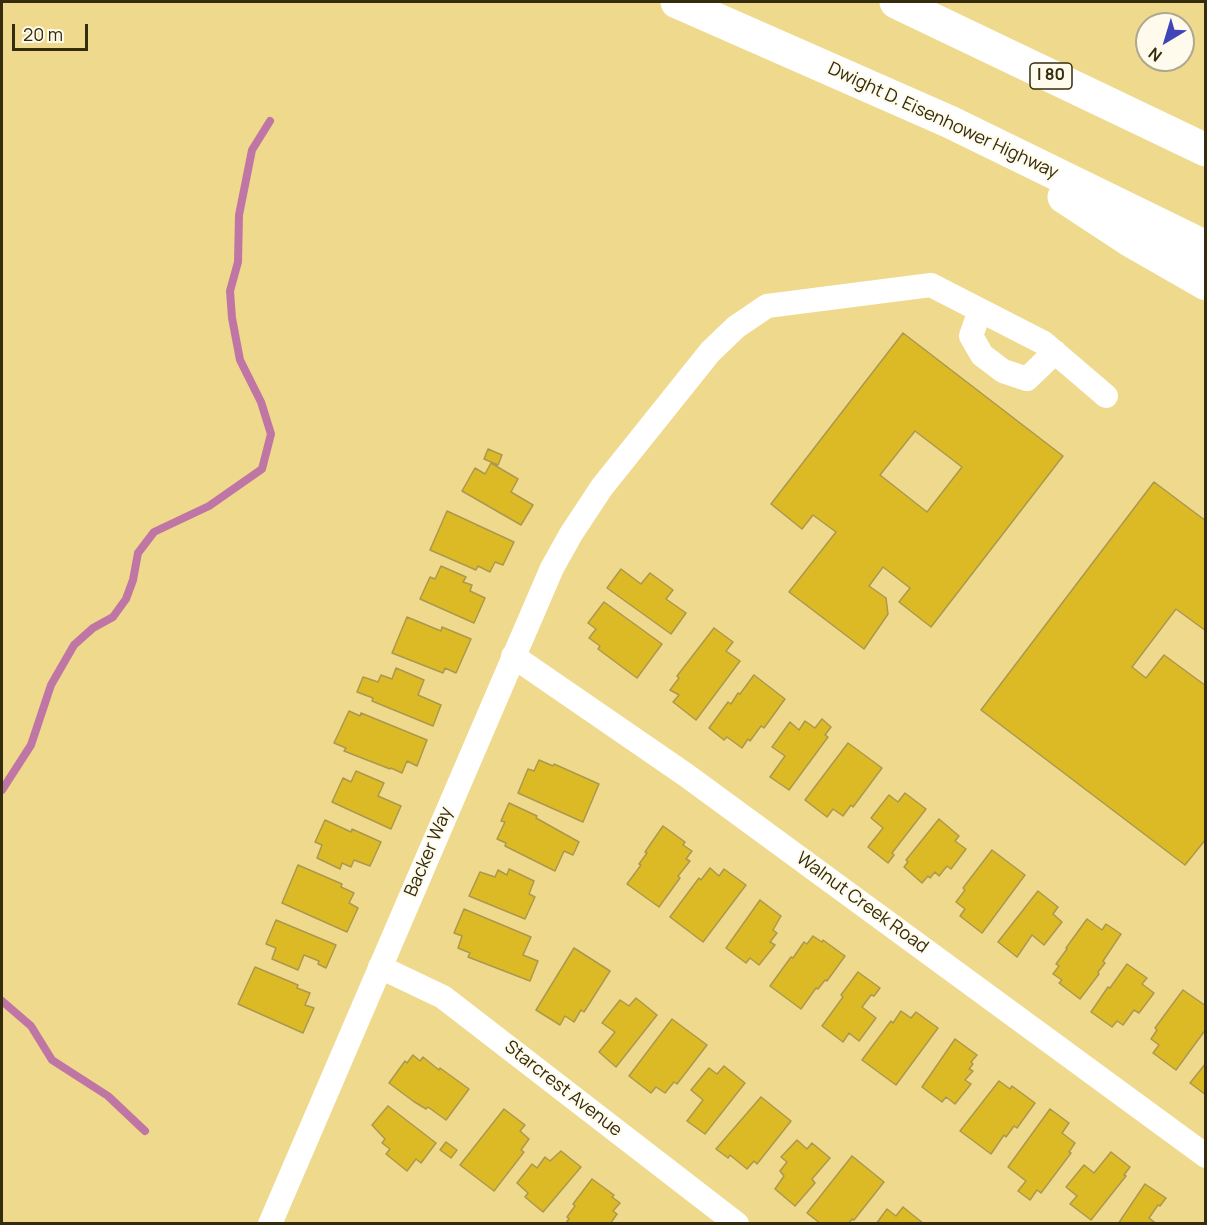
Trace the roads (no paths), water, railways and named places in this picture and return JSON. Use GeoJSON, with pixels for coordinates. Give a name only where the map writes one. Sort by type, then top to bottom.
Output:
{"type":"FeatureCollection","features":[{"type":"Feature","properties":{"kind":"highway","name":"Dwight D. Eisenhower Highway"},"geometry":{"type":"LineString","coordinates":[[677,2],[950,122],[1206,247]]}},
{"type":"Feature","properties":{"kind":"highway","name":"I 80"},"geometry":{"type":"LineString","coordinates":[[896,2],[1206,150]]}},
{"type":"Feature","properties":{"kind":"highway"},"geometry":{"type":"LineString","coordinates":[[950,122],[1131,241],[1206,284]]}},
{"type":"Feature","properties":{"kind":"street","name":"Backer Way"},"geometry":{"type":"LineString","coordinates":[[270,1224],[552,568],[570,534],[602,487],[710,352],[735,327],[767,306],[932,285],[1044,343],[1106,396]]}},
{"type":"Feature","properties":{"kind":"street"},"geometry":{"type":"LineString","coordinates":[[980,310],[971,336],[982,355],[1004,371],[1027,379],[1055,352]]}},
{"type":"Feature","properties":{"kind":"street","name":"Walnut Creek Road"},"geometry":{"type":"LineString","coordinates":[[513,656],[742,815],[1206,1156]]}},
{"type":"Feature","properties":{"kind":"street","name":"Starcrest Avenue"},"geometry":{"type":"LineString","coordinates":[[380,968],[443,997],[737,1224]]}},
{"type":"Feature","properties":{"kind":"waterway"},"geometry":{"type":"LineString","coordinates":[[2,790],[31,745],[51,685],[74,645],[93,628],[113,617],[126,599],[133,580],[138,553],[154,532],[209,506],[262,469],[271,434],[261,402],[240,360],[232,318],[230,291],[238,262],[239,215],[252,150],[270,121]]}},
{"type":"Feature","properties":{"kind":"waterway"},"geometry":{"type":"LineString","coordinates":[[2,1001],[31,1026],[52,1060],[108,1096],[145,1131]]}}]}
